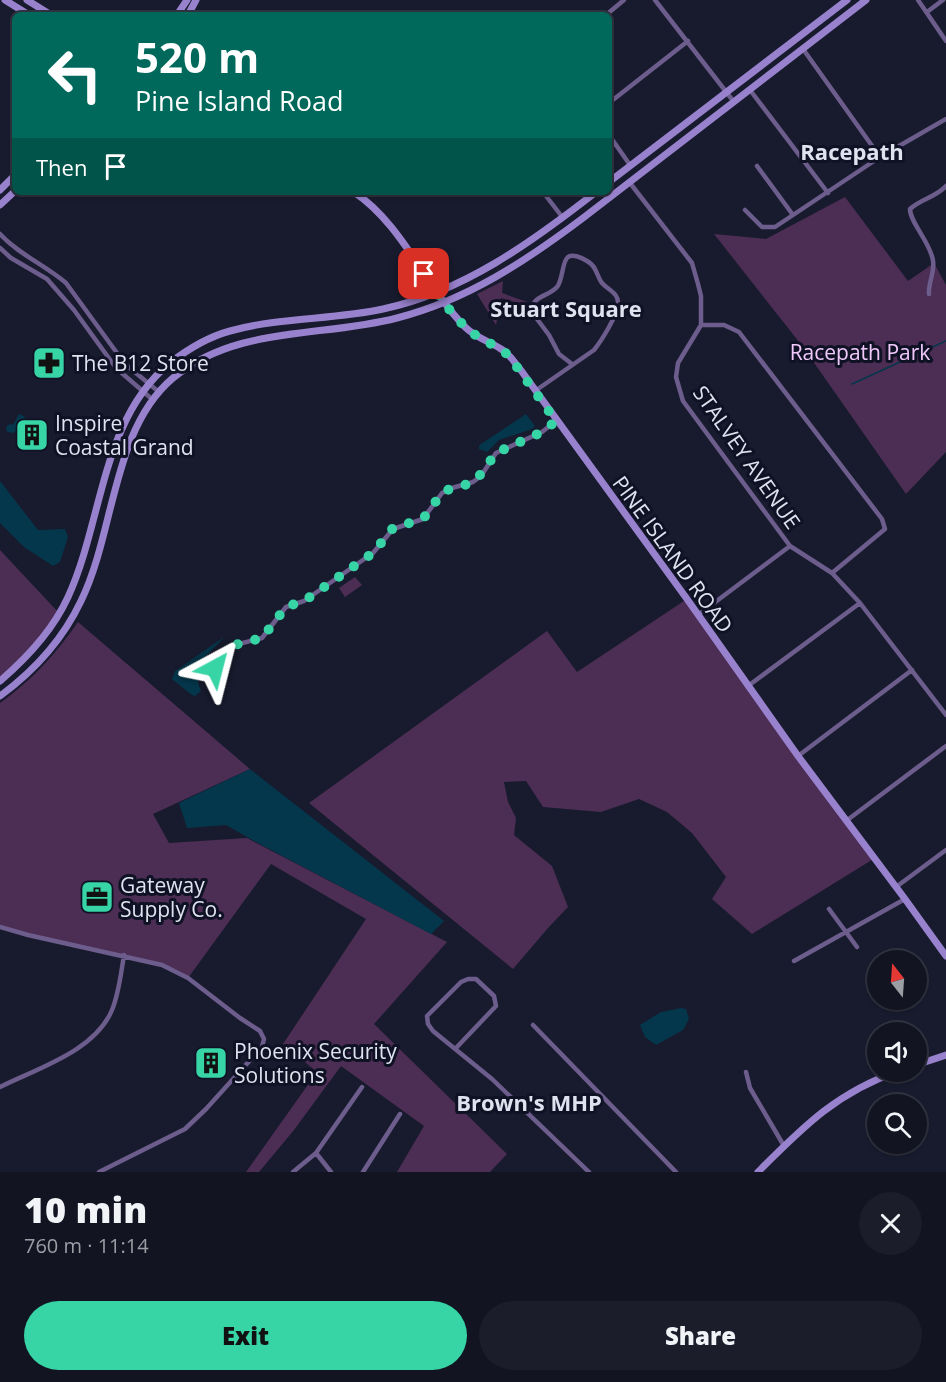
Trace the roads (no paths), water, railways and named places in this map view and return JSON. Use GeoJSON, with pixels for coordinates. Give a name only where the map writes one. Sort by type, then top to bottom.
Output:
{"type":"FeatureCollection","features":[{"type":"Feature","properties":{"kind":"main road"},"geometry":{"type":"LineString","coordinates":[[5,0],[24,12]]}},
{"type":"Feature","properties":{"kind":"main road"},"geometry":{"type":"LineString","coordinates":[[27,0],[46,12]]}},
{"type":"Feature","properties":{"kind":"main road"},"geometry":{"type":"LineString","coordinates":[[612,180],[847,0]]}},
{"type":"Feature","properties":{"kind":"main road"},"geometry":{"type":"LineString","coordinates":[[0,696],[18,683],[50,650],[82,600],[97,559],[128,448],[142,414],[159,392],[191,364],[226,347],[247,341],[372,324],[398,318],[445,303],[503,274],[535,254],[630,183],[866,0]]}},
{"type":"Feature","properties":{"kind":"main road"},"geometry":{"type":"LineString","coordinates":[[0,190],[12,178]]}},
{"type":"Feature","properties":{"kind":"main road"},"geometry":{"type":"LineString","coordinates":[[0,205],[12,193]]}},
{"type":"Feature","properties":{"kind":"main road","name":"PINE ISLAND ROAD"},"geometry":{"type":"LineString","coordinates":[[358,195],[371,204],[388,223],[437,293],[467,329],[477,337],[502,349],[535,391],[798,756],[946,956]]}},
{"type":"Feature","properties":{"kind":"main road"},"geometry":{"type":"LineString","coordinates":[[0,681],[42,639],[69,596],[119,433],[135,401],[169,364],[196,345],[229,331],[383,309],[437,293],[530,241],[592,195]]}},
{"type":"Feature","properties":{"kind":"main road"},"geometry":{"type":"LineString","coordinates":[[530,241],[529,248],[535,254]]}},
{"type":"Feature","properties":{"kind":"main road"},"geometry":{"type":"LineString","coordinates":[[927,1061],[946,1055]]}},
{"type":"Feature","properties":{"kind":"main road"},"geometry":{"type":"LineString","coordinates":[[758,1172],[812,1118],[836,1101],[876,1082]]}},
{"type":"Feature","properties":{"kind":"street"},"geometry":{"type":"LineString","coordinates":[[610,12],[624,0]]}},
{"type":"Feature","properties":{"kind":"street"},"geometry":{"type":"LineString","coordinates":[[655,0],[734,102]]}},
{"type":"Feature","properties":{"kind":"street"},"geometry":{"type":"LineString","coordinates":[[918,0],[946,41]]}},
{"type":"Feature","properties":{"kind":"street"},"geometry":{"type":"LineString","coordinates":[[927,12],[943,0]]}},
{"type":"Feature","properties":{"kind":"street"},"geometry":{"type":"LineString","coordinates":[[612,101],[688,41]]}},
{"type":"Feature","properties":{"kind":"street"},"geometry":{"type":"LineString","coordinates":[[803,49],[880,157]]}},
{"type":"Feature","properties":{"kind":"street"},"geometry":{"type":"LineString","coordinates":[[750,90],[828,193]]}},
{"type":"Feature","properties":{"kind":"street"},"geometry":{"type":"LineString","coordinates":[[745,210],[762,227],[774,226],[828,193],[880,157],[946,119]]}},
{"type":"Feature","properties":{"kind":"street"},"geometry":{"type":"LineString","coordinates":[[612,139],[630,165]]}},
{"type":"Feature","properties":{"kind":"street"},"geometry":{"type":"LineString","coordinates":[[757,166],[793,214]]}},
{"type":"Feature","properties":{"kind":"street"},"geometry":{"type":"LineString","coordinates":[[630,183],[692,264],[701,296],[701,325],[724,325],[739,332],[882,519],[885,529],[832,573]]}},
{"type":"Feature","properties":{"kind":"street"},"geometry":{"type":"LineString","coordinates":[[930,294],[929,286],[934,263],[910,209],[946,186]]}},
{"type":"Feature","properties":{"kind":"street"},"geometry":{"type":"LineString","coordinates":[[545,195],[563,218]]}},
{"type":"Feature","properties":{"kind":"street"},"geometry":{"type":"LineString","coordinates":[[0,234],[17,250],[54,272],[66,283],[124,364],[159,392]]}},
{"type":"Feature","properties":{"kind":"street"},"geometry":{"type":"LineString","coordinates":[[0,248],[11,258],[47,279],[74,310],[116,368],[153,399]]}},
{"type":"Feature","properties":{"kind":"street"},"geometry":{"type":"LineString","coordinates":[[535,391],[594,350],[618,307],[615,294],[599,280],[593,266],[584,259],[573,256],[568,257],[565,261],[558,285],[553,291],[531,304],[531,311],[549,335],[559,354],[572,364]]}},
{"type":"Feature","properties":{"kind":"street","name":"STALVEY AVENUE"},"geometry":{"type":"LineString","coordinates":[[701,325],[678,363],[676,376],[683,401],[790,546],[832,573],[860,603],[946,715]]}},
{"type":"Feature","properties":{"kind":"street"},"geometry":{"type":"LineString","coordinates":[[99,345],[107,338]]}},
{"type":"Feature","properties":{"kind":"street"},"geometry":{"type":"LineString","coordinates":[[214,663],[231,646],[262,638],[286,607],[304,601],[373,553],[393,528],[423,519],[442,493],[477,479],[496,453],[542,432],[556,421]]}},
{"type":"Feature","properties":{"kind":"street"},"geometry":{"type":"LineString","coordinates":[[698,615],[790,546]]}},
{"type":"Feature","properties":{"kind":"street"},"geometry":{"type":"LineString","coordinates":[[748,686],[860,603]]}},
{"type":"Feature","properties":{"kind":"street"},"geometry":{"type":"LineString","coordinates":[[798,756],[912,670]]}},
{"type":"Feature","properties":{"kind":"street"},"geometry":{"type":"LineString","coordinates":[[846,821],[946,746]]}},
{"type":"Feature","properties":{"kind":"street"},"geometry":{"type":"LineString","coordinates":[[896,887],[946,850]]}},
{"type":"Feature","properties":{"kind":"street"},"geometry":{"type":"LineString","coordinates":[[794,961],[905,899]]}},
{"type":"Feature","properties":{"kind":"street"},"geometry":{"type":"LineString","coordinates":[[829,909],[857,947]]}},
{"type":"Feature","properties":{"kind":"street"},"geometry":{"type":"LineString","coordinates":[[0,927],[162,965],[188,978],[235,1015],[260,1031],[264,1039],[262,1047],[184,1129],[99,1172]]}},
{"type":"Feature","properties":{"kind":"street"},"geometry":{"type":"LineString","coordinates":[[0,1087],[72,1052],[96,1035],[112,1011],[124,956]]}},
{"type":"Feature","properties":{"kind":"street"},"geometry":{"type":"LineString","coordinates":[[456,1048],[495,1006],[494,996],[476,979],[461,982],[427,1016],[428,1024],[433,1031],[492,1079],[589,1172]]}},
{"type":"Feature","properties":{"kind":"street"},"geometry":{"type":"LineString","coordinates":[[533,1025],[676,1172]]}},
{"type":"Feature","properties":{"kind":"street"},"geometry":{"type":"LineString","coordinates":[[746,1072],[750,1088],[784,1146]]}},
{"type":"Feature","properties":{"kind":"street"},"geometry":{"type":"LineString","coordinates":[[292,1172],[316,1153],[362,1087]]}},
{"type":"Feature","properties":{"kind":"street"},"geometry":{"type":"LineString","coordinates":[[363,1172],[400,1114]]}},
{"type":"Feature","properties":{"kind":"street"},"geometry":{"type":"LineString","coordinates":[[316,1153],[331,1172]]}},
{"type":"Feature","properties":{"kind":"water"},"geometry":{"type":"Polygon","coordinates":[[[19,414],[24,416],[26,421],[14,433],[8,432],[7,426],[13,425],[19,414]]]}},
{"type":"Feature","properties":{"kind":"water"},"geometry":{"type":"Polygon","coordinates":[[[526,414],[535,426],[532,429],[499,440],[487,452],[479,449],[481,444],[526,414]]]}},
{"type":"Feature","properties":{"kind":"water"},"geometry":{"type":"Polygon","coordinates":[[[0,481],[38,530],[65,529],[68,537],[60,562],[53,566],[24,547],[0,523],[0,481]]]}},
{"type":"Feature","properties":{"kind":"water"},"geometry":{"type":"Polygon","coordinates":[[[224,637],[199,667],[198,682],[201,691],[195,696],[172,679],[175,671],[224,637]]]}},
{"type":"Feature","properties":{"kind":"water"},"geometry":{"type":"Polygon","coordinates":[[[250,769],[444,921],[431,934],[226,825],[187,828],[179,803],[250,769]]]}},
{"type":"Feature","properties":{"kind":"water"},"geometry":{"type":"Polygon","coordinates":[[[686,1009],[689,1019],[683,1030],[656,1045],[645,1037],[640,1025],[661,1012],[686,1009]]]}},
{"type":"Feature","properties":{"kind":"waterway"},"geometry":{"type":"LineString","coordinates":[[852,384],[946,341]]}},
{"type":"Feature","properties":{"kind":"place","name":"The B12 Store"},"geometry":{"type":"Point","coordinates":[49,363]}},
{"type":"Feature","properties":{"kind":"place","name":"Inspire Coastal Grand"},"geometry":{"type":"Point","coordinates":[32,435]}},
{"type":"Feature","properties":{"kind":"place","name":"Gateway Supply Co."},"geometry":{"type":"Point","coordinates":[97,897]}},
{"type":"Feature","properties":{"kind":"place","name":"Phoenix Security Solutions"},"geometry":{"type":"Point","coordinates":[211,1063]}},
{"type":"Feature","properties":{"kind":"district","name":"Racepath"},"geometry":{"type":"Point","coordinates":[852,151]}},
{"type":"Feature","properties":{"kind":"district","name":"Stuart Square"},"geometry":{"type":"Point","coordinates":[566,308]}},
{"type":"Feature","properties":{"kind":"district","name":"Brown's MHP"},"geometry":{"type":"Point","coordinates":[529,1102]}},
{"type":"Feature","properties":{"kind":"park label","name":"Racepath Park"},"geometry":{"type":"Point","coordinates":[860,352]}}]}
